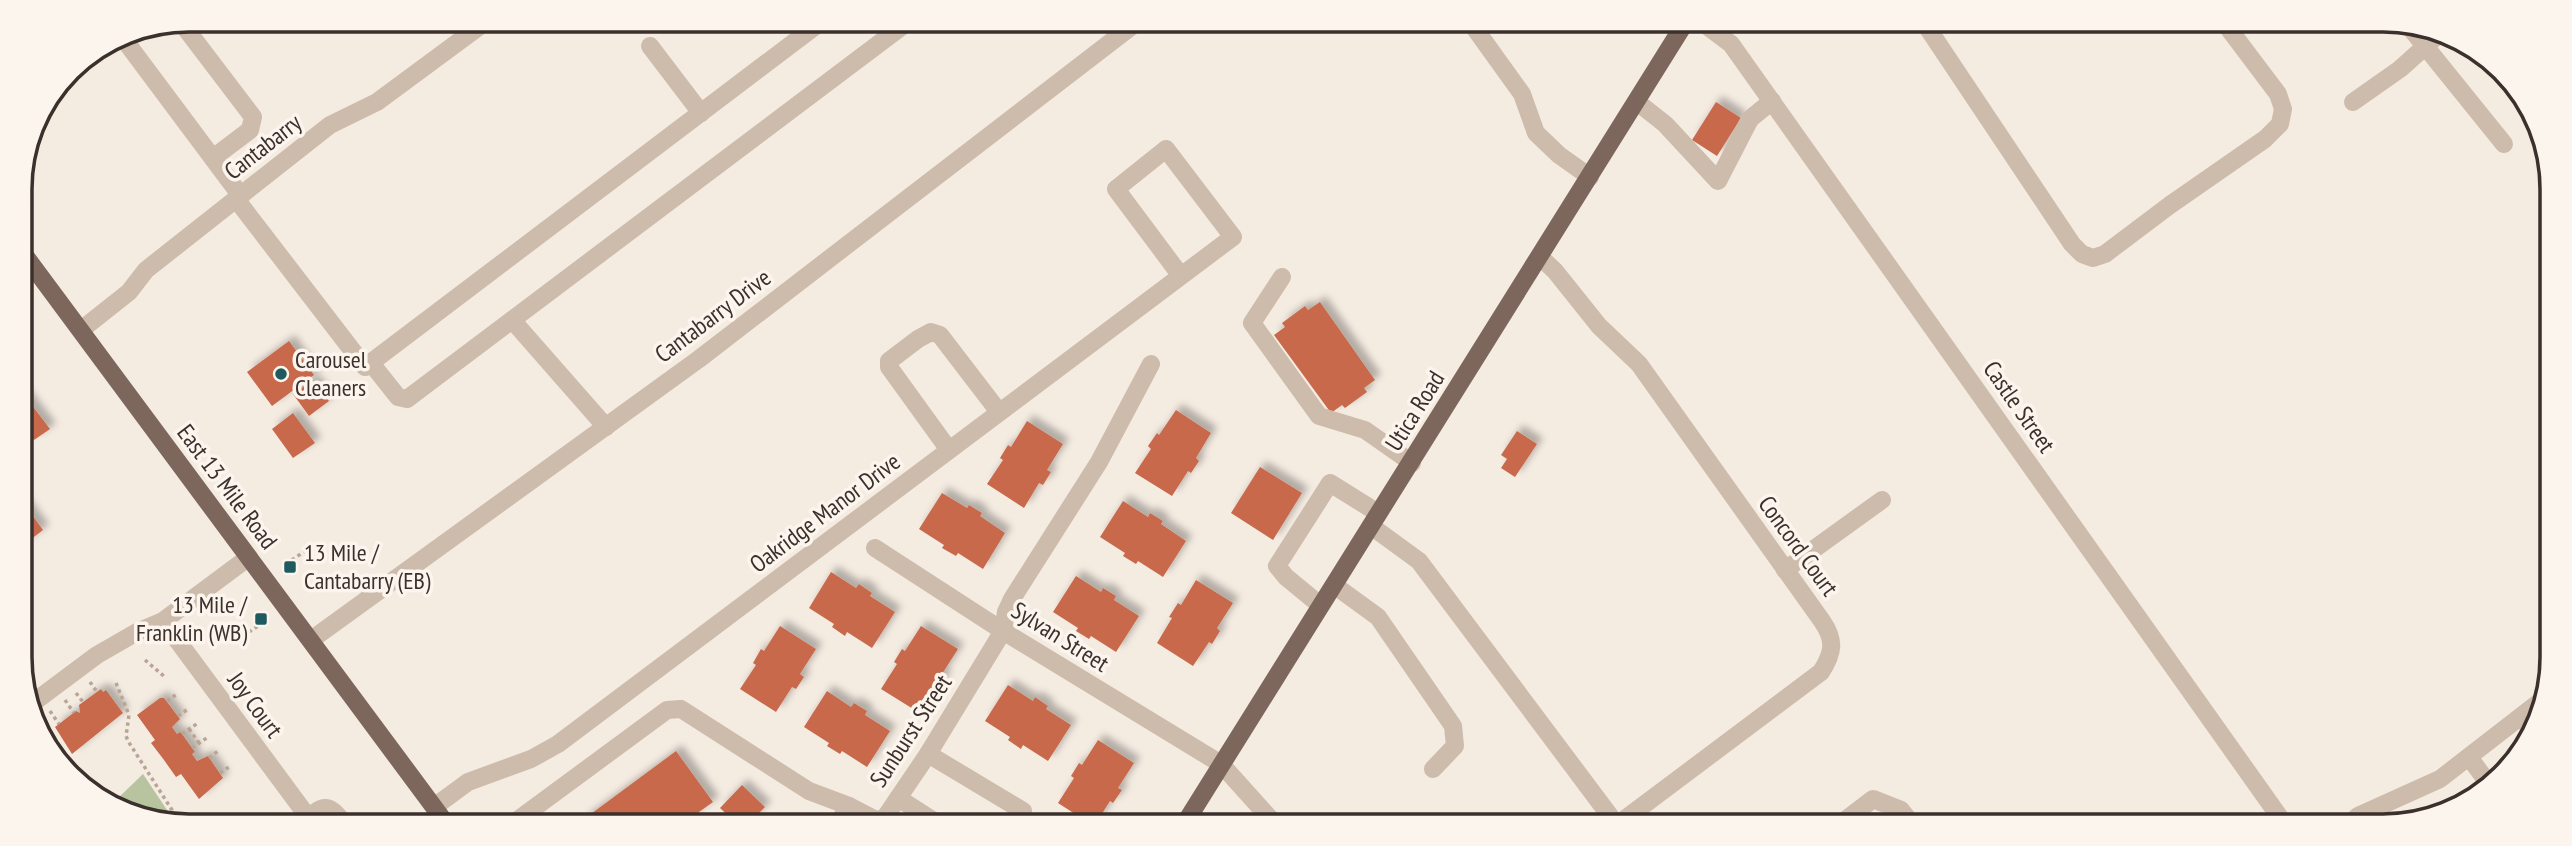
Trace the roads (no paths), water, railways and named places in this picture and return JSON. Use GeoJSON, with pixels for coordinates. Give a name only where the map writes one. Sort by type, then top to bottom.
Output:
{"type":"FeatureCollection","features":[{"type":"Feature","properties":{"kind":"main road","name":"Utica Road"},"geometry":{"type":"LineString","coordinates":[[1190,814],[1680,32]]}},
{"type":"Feature","properties":{"kind":"main road","name":"East 13 Mile Road"},"geometry":{"type":"LineString","coordinates":[[32,264],[439,814]]}},
{"type":"Feature","properties":{"kind":"street"},"geometry":{"type":"LineString","coordinates":[[188,32],[253,117],[250,130],[213,159]]}},
{"type":"Feature","properties":{"kind":"street","name":"Cantabarry"},"geometry":{"type":"LineString","coordinates":[[81,330],[129,292],[146,270],[330,125],[377,102],[472,32]]}},
{"type":"Feature","properties":{"kind":"street"},"geometry":{"type":"LineString","coordinates":[[132,42],[239,197],[365,367],[808,32]]}},
{"type":"Feature","properties":{"kind":"street"},"geometry":{"type":"LineString","coordinates":[[371,363],[398,397],[407,399],[894,32]]}},
{"type":"Feature","properties":{"kind":"street","name":"Cantabarry Drive"},"geometry":{"type":"LineString","coordinates":[[311,640],[699,359],[1125,32]]}},
{"type":"Feature","properties":{"kind":"street"},"geometry":{"type":"LineString","coordinates":[[1477,32],[1522,94],[1536,133],[1559,155],[1590,177]]}},
{"type":"Feature","properties":{"kind":"street","name":"Castle Street"},"geometry":{"type":"LineString","coordinates":[[1715,32],[1731,44],[2277,814]]}},
{"type":"Feature","properties":{"kind":"street"},"geometry":{"type":"LineString","coordinates":[[1930,32],[2072,244],[2082,254],[2093,258],[2105,254],[2265,139],[2280,124],[2283,108],[2278,94],[2232,32]]}},
{"type":"Feature","properties":{"kind":"street"},"geometry":{"type":"LineString","coordinates":[[2416,35],[2504,144]]}},
{"type":"Feature","properties":{"kind":"street"},"geometry":{"type":"LineString","coordinates":[[2353,102],[2407,63],[2432,39]]}},
{"type":"Feature","properties":{"kind":"street"},"geometry":{"type":"LineString","coordinates":[[650,46],[701,113]]}},
{"type":"Feature","properties":{"kind":"street"},"geometry":{"type":"LineString","coordinates":[[1637,102],[1665,124],[1718,181],[1750,119],[1772,102]]}},
{"type":"Feature","properties":{"kind":"street","name":"Oakridge Manor Drive"},"geometry":{"type":"LineString","coordinates":[[439,814],[468,782],[531,759],[558,744],[1233,237],[1166,149],[1116,189],[1181,276]]}},
{"type":"Feature","properties":{"kind":"street","name":"Concord Court"},"geometry":{"type":"LineString","coordinates":[[1540,257],[1555,271],[1599,326],[1639,364],[1831,634],[1833,646],[1821,672],[1630,814]]}},
{"type":"Feature","properties":{"kind":"street"},"geometry":{"type":"LineString","coordinates":[[1282,277],[1252,323],[1319,416],[1365,430],[1412,463]]}},
{"type":"Feature","properties":{"kind":"street"},"geometry":{"type":"LineString","coordinates":[[512,320],[606,427]]}},
{"type":"Feature","properties":{"kind":"street"},"geometry":{"type":"LineString","coordinates":[[949,450],[889,367],[889,361],[931,332],[940,335],[999,412]]}},
{"type":"Feature","properties":{"kind":"street","name":"Sunburst Street"},"geometry":{"type":"LineString","coordinates":[[887,814],[928,754],[1003,631],[1006,612],[1012,599],[1099,462],[1151,364]]}},
{"type":"Feature","properties":{"kind":"street","name":"Concord Court"},"geometry":{"type":"LineString","coordinates":[[1320,605],[1286,577],[1277,566],[1330,483],[1419,561],[1609,814]]}},
{"type":"Feature","properties":{"kind":"street"},"geometry":{"type":"LineString","coordinates":[[1785,570],[1882,500]]}},
{"type":"Feature","properties":{"kind":"street","name":"Sylvan Street"},"geometry":{"type":"LineString","coordinates":[[875,548],[1003,631],[1221,764],[1266,814]]}},
{"type":"Feature","properties":{"kind":"street"},"geometry":{"type":"LineString","coordinates":[[39,705],[97,655],[137,632],[163,621],[249,557]]}},
{"type":"Feature","properties":{"kind":"street"},"geometry":{"type":"LineString","coordinates":[[1334,585],[1378,617],[1453,726],[1455,746],[1433,769]]}},
{"type":"Feature","properties":{"kind":"street","name":"Joy Court"},"geometry":{"type":"LineString","coordinates":[[163,621],[301,814]]}},
{"type":"Feature","properties":{"kind":"street","name":"Sunburst Street"},"geometry":{"type":"LineString","coordinates":[[526,814],[667,710],[681,709],[809,791],[864,814]]}},
{"type":"Feature","properties":{"kind":"street"},"geometry":{"type":"LineString","coordinates":[[2362,814],[2440,779],[2531,710]]}},
{"type":"Feature","properties":{"kind":"street"},"geometry":{"type":"LineString","coordinates":[[2522,718],[2526,723]]}},
{"type":"Feature","properties":{"kind":"street"},"geometry":{"type":"LineString","coordinates":[[928,754],[1023,811],[1021,814]]}},
{"type":"Feature","properties":{"kind":"street"},"geometry":{"type":"LineString","coordinates":[[2469,757],[2484,778]]}},
{"type":"Feature","properties":{"kind":"street"},"geometry":{"type":"LineString","coordinates":[[898,798],[923,814]]}},
{"type":"Feature","properties":{"kind":"street"},"geometry":{"type":"LineString","coordinates":[[1853,814],[1873,799],[1903,814]]}},
{"type":"Feature","properties":{"kind":"street"},"geometry":{"type":"LineString","coordinates":[[844,814],[849,806]]}},
{"type":"Feature","properties":{"kind":"street"},"geometry":{"type":"LineString","coordinates":[[312,814],[328,807],[337,814]]}},
{"type":"Feature","properties":{"kind":"place","name":"Carousel Cleaners"},"geometry":{"type":"Point","coordinates":[281,374]}},
{"type":"Feature","properties":{"kind":"place","name":"13 Mile / Cantabarry (EB)"},"geometry":{"type":"Point","coordinates":[290,567]}},
{"type":"Feature","properties":{"kind":"place","name":"13 Mile / Franklin (WB)"},"geometry":{"type":"Point","coordinates":[261,619]}}]}
